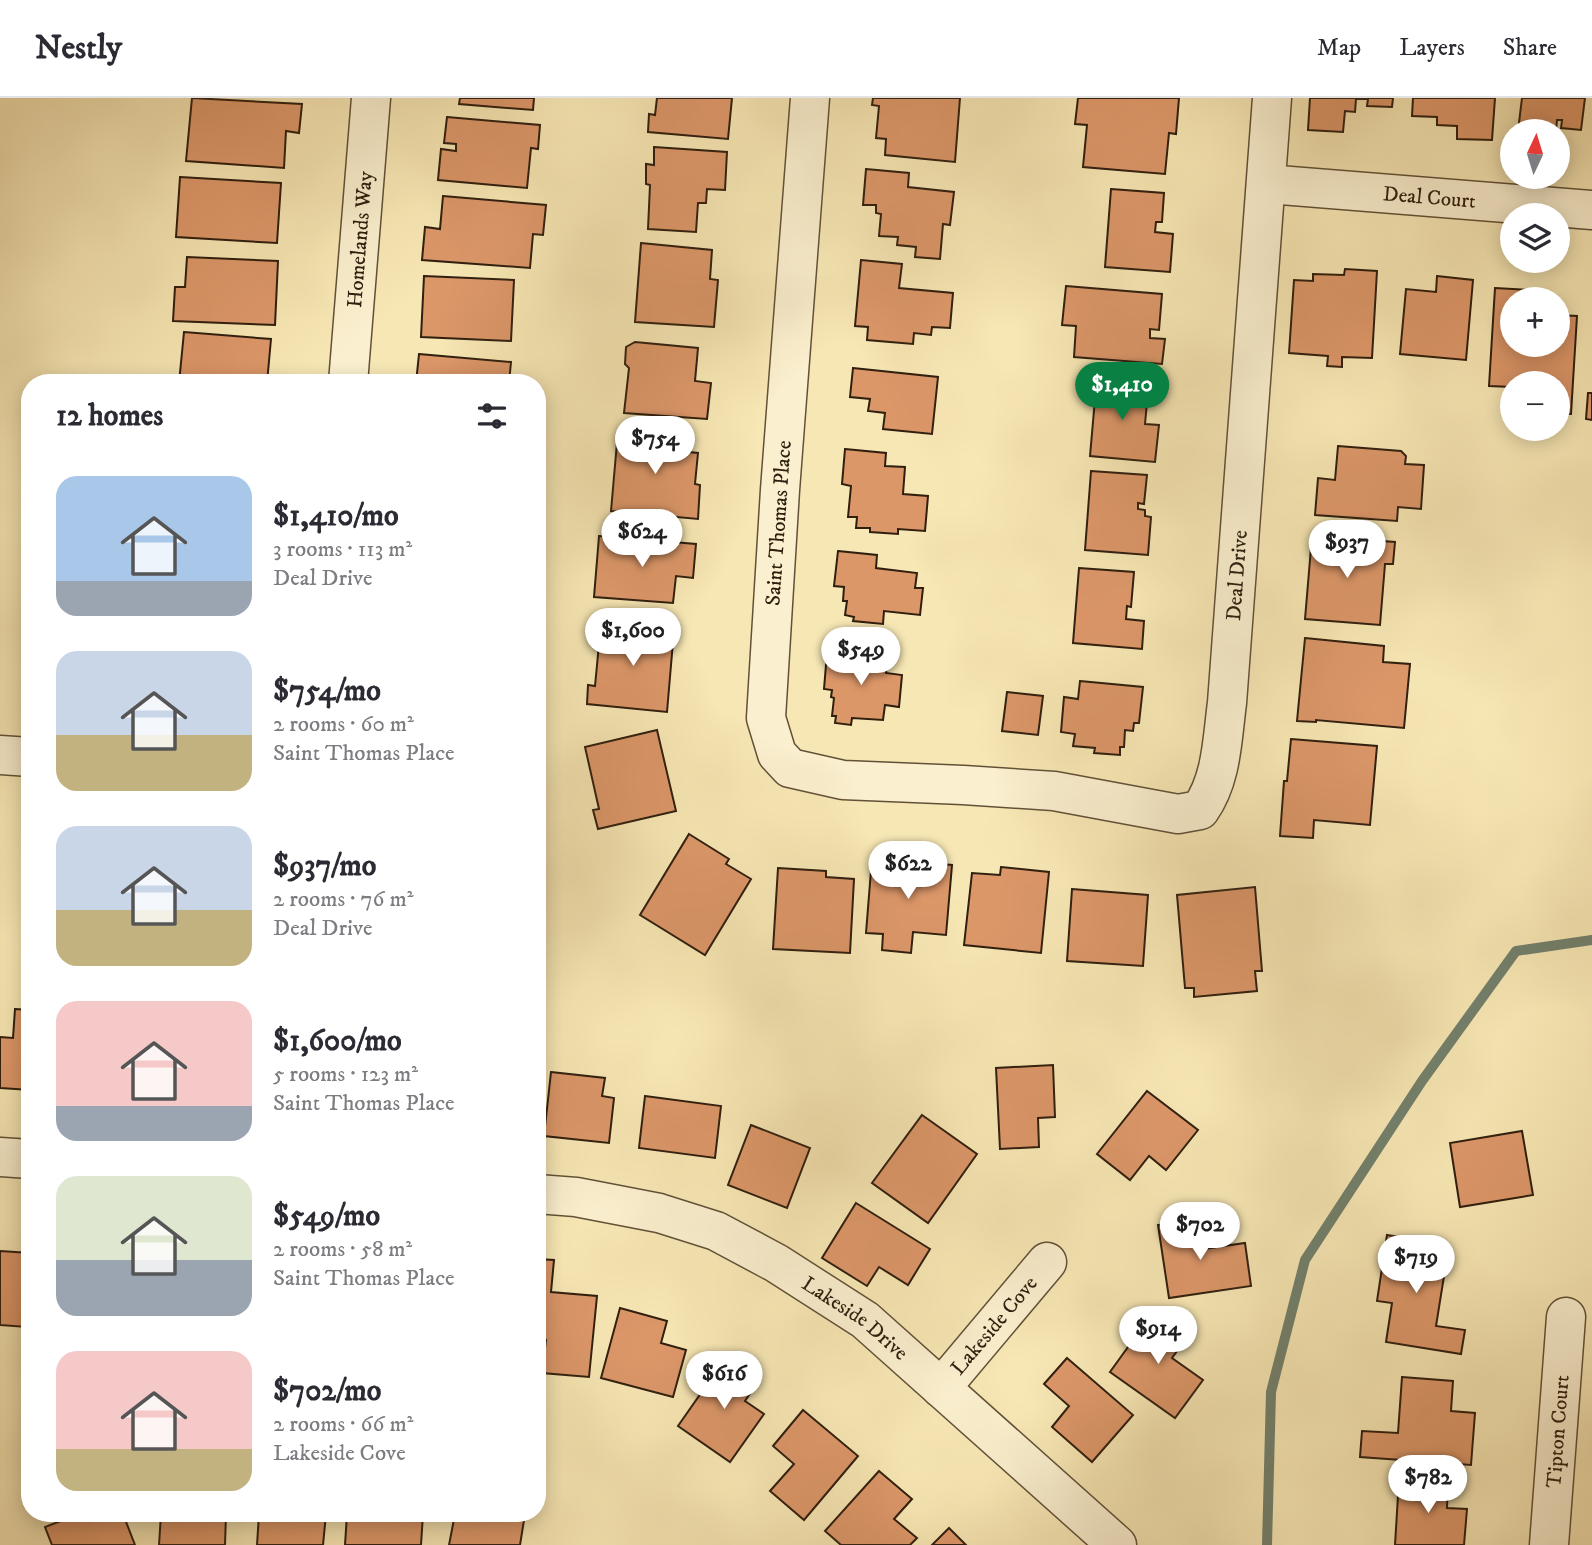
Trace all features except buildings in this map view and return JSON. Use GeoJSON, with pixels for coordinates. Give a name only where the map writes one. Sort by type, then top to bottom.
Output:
{"type":"FeatureCollection","features":[{"type":"Feature","properties":{"kind":"street","name":"Homelands Way"},"geometry":{"type":"LineString","coordinates":[[349,374],[371,98]]}},
{"type":"Feature","properties":{"kind":"street","name":"Saint Thomas Place"},"geometry":{"type":"LineString","coordinates":[[810,98],[780,490],[766,718],[777,754],[790,768],[843,780],[963,785]]}},
{"type":"Feature","properties":{"kind":"street","name":"Deal Drive"},"geometry":{"type":"LineString","coordinates":[[963,785],[1054,792],[1178,814],[1200,810],[1211,794],[1218,773],[1227,703],[1272,98]]}},
{"type":"Feature","properties":{"kind":"street","name":"Deal Court"},"geometry":{"type":"LineString","coordinates":[[1267,184],[1592,210]]}},
{"type":"Feature","properties":{"kind":"street"},"geometry":{"type":"LineString","coordinates":[[0,755],[21,756]]}},
{"type":"Feature","properties":{"kind":"street"},"geometry":{"type":"LineString","coordinates":[[0,1157],[21,1158]]}},
{"type":"Feature","properties":{"kind":"street","name":"Lakeside Drive"},"geometry":{"type":"LineString","coordinates":[[546,1195],[576,1197],[660,1213],[716,1231],[776,1262],[865,1320],[1116,1545]]}},
{"type":"Feature","properties":{"kind":"street","name":"Lakeside Cove"},"geometry":{"type":"LineString","coordinates":[[942,1388],[1047,1262]]}},
{"type":"Feature","properties":{"kind":"street","name":"Tipton Court"},"geometry":{"type":"LineString","coordinates":[[1549,1545],[1566,1317]]}},
{"type":"Feature","properties":{"kind":"waterway"},"geometry":{"type":"LineString","coordinates":[[1267,1545],[1271,1392],[1305,1260],[1422,1081],[1516,951],[1592,940]]}}]}
